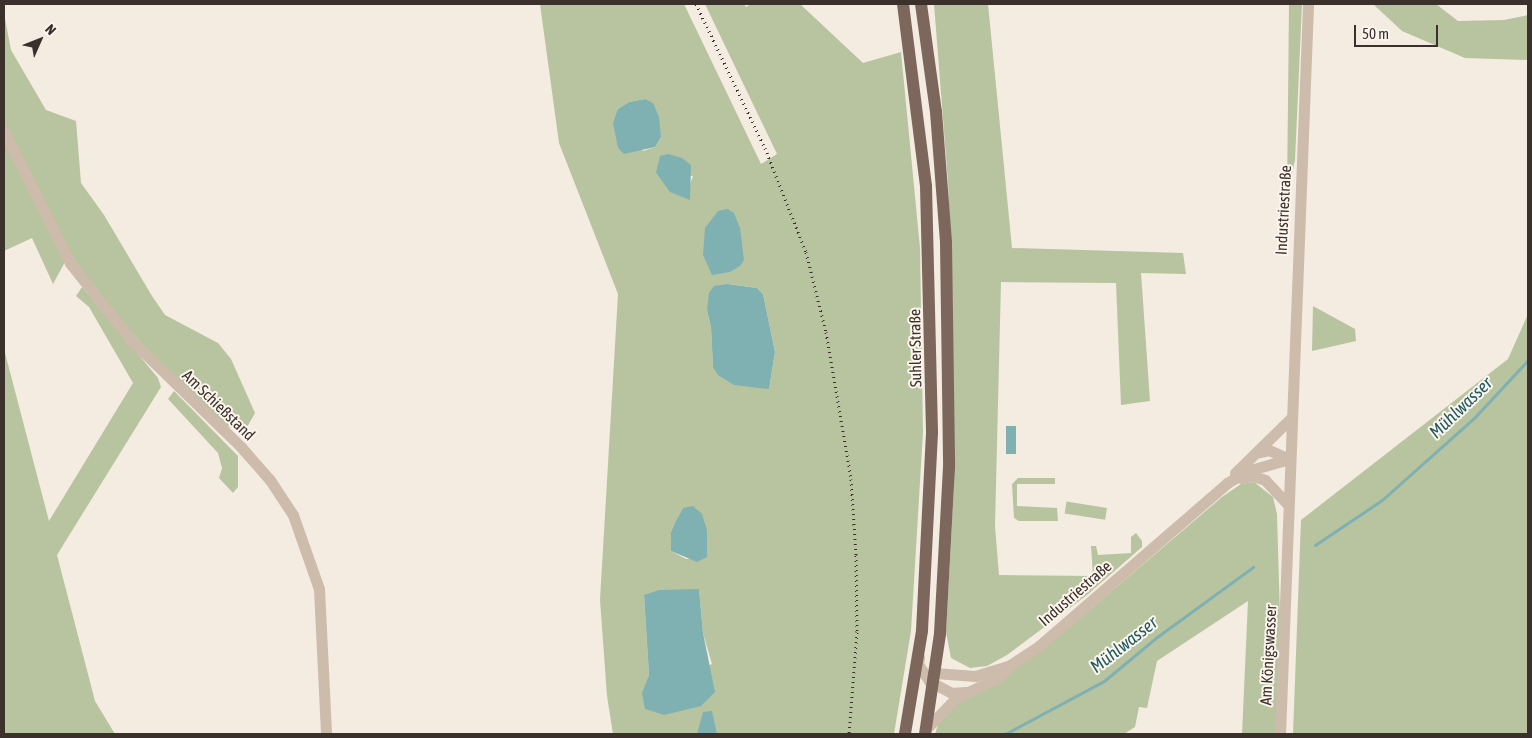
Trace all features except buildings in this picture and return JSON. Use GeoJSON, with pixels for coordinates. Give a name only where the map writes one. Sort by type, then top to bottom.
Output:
{"type":"FeatureCollection","features":[{"type":"Feature","properties":{"kind":"main road","name":"Suhler Straße"},"geometry":{"type":"LineString","coordinates":[[903,4],[913,69],[930,248],[932,434],[919,653],[905,734]]}},
{"type":"Feature","properties":{"kind":"main road","name":"Suhler Straße"},"geometry":{"type":"LineString","coordinates":[[921,4],[936,112],[946,243],[948,522],[926,732]]}},
{"type":"Feature","properties":{"kind":"main road"},"geometry":{"type":"LineString","coordinates":[[913,692],[932,678]]}},
{"type":"Feature","properties":{"kind":"street","name":"Industriestraße"},"geometry":{"type":"LineString","coordinates":[[1288,578],[1289,460],[1308,4]]}},
{"type":"Feature","properties":{"kind":"street","name":"Am Schießstand"},"geometry":{"type":"LineString","coordinates":[[4,131],[70,263],[131,340],[241,447],[270,480],[293,515],[319,589],[326,734]]}},
{"type":"Feature","properties":{"kind":"street","name":"Industriestraße"},"geometry":{"type":"LineString","coordinates":[[932,678],[975,676],[1010,665],[1039,646],[1217,491],[1291,418]]}},
{"type":"Feature","properties":{"kind":"street"},"geometry":{"type":"LineString","coordinates":[[1253,455],[1269,450],[1289,460]]}},
{"type":"Feature","properties":{"kind":"street","name":"Industriestraße"},"geometry":{"type":"LineString","coordinates":[[1217,491],[1247,471],[1289,460]]}},
{"type":"Feature","properties":{"kind":"street","name":"Industriestraße"},"geometry":{"type":"LineString","coordinates":[[1217,491],[1236,479],[1254,476],[1269,483],[1288,505]]}},
{"type":"Feature","properties":{"kind":"street","name":"Am Königswasser"},"geometry":{"type":"LineString","coordinates":[[1280,734],[1288,578]]}},
{"type":"Feature","properties":{"kind":"street"},"geometry":{"type":"LineString","coordinates":[[919,653],[918,664],[932,678],[952,693],[968,692]]}},
{"type":"Feature","properties":{"kind":"street"},"geometry":{"type":"LineString","coordinates":[[926,732],[947,705],[968,692],[998,678],[1010,665]]}},
{"type":"Feature","properties":{"kind":"green space"},"geometry":{"type":"Polygon","coordinates":[[[540,4],[684,4],[761,164],[777,154],[705,4],[744,4],[746,7],[751,4],[800,4],[863,63],[901,52],[920,248],[923,432],[911,631],[894,734],[613,734],[607,696],[600,600],[618,294],[559,143],[540,4]],[[645,99],[629,102],[618,109],[643,151],[655,147],[661,137],[645,99]],[[656,173],[663,182],[690,184],[693,176],[656,173]],[[729,284],[707,310],[711,327],[713,367],[769,389],[775,352],[763,294],[757,288],[729,284]],[[683,508],[671,532],[671,551],[686,559],[707,557],[707,530],[683,508]],[[699,589],[644,595],[649,675],[643,693],[712,664],[703,633],[699,589]]]}},
{"type":"Feature","properties":{"kind":"green space"},"geometry":{"type":"Polygon","coordinates":[[[934,4],[988,4],[1012,248],[1183,253],[1186,274],[1141,273],[1150,401],[1121,405],[1116,283],[1001,282],[995,526],[999,575],[1093,576],[1091,546],[1096,546],[1098,555],[1131,553],[1131,537],[1136,533],[1142,541],[1142,547],[1087,595],[1007,655],[987,666],[970,668],[951,658],[946,632],[954,486],[952,285],[948,182],[934,4]]]}},
{"type":"Feature","properties":{"kind":"green space"},"geometry":{"type":"Polygon","coordinates":[[[1289,4],[1302,4],[1295,160],[1287,196],[1289,4]]]}},
{"type":"Feature","properties":{"kind":"green space"},"geometry":{"type":"Polygon","coordinates":[[[1373,4],[1436,4],[1458,21],[1504,20],[1528,15],[1528,60],[1465,58],[1402,31],[1373,4]]]}},
{"type":"Feature","properties":{"kind":"green space"},"geometry":{"type":"Polygon","coordinates":[[[4,13],[11,50],[46,110],[76,121],[81,183],[104,215],[152,296],[165,315],[218,343],[231,359],[255,413],[247,427],[239,430],[217,423],[65,262],[53,284],[32,238],[4,251],[4,13]]]}},
{"type":"Feature","properties":{"kind":"green space"},"geometry":{"type":"Polygon","coordinates":[[[82,287],[158,378],[161,387],[57,555],[95,701],[115,734],[4,734],[4,349],[49,521],[133,383],[89,307],[76,296],[82,287]]]}},
{"type":"Feature","properties":{"kind":"green space"},"geometry":{"type":"Polygon","coordinates":[[[1313,306],[1355,329],[1356,341],[1312,351],[1313,306]]]}},
{"type":"Feature","properties":{"kind":"green space"},"geometry":{"type":"Polygon","coordinates":[[[1528,314],[1528,734],[1293,734],[1301,520],[1508,359],[1528,314]]]}},
{"type":"Feature","properties":{"kind":"green space"},"geometry":{"type":"Polygon","coordinates":[[[174,391],[238,456],[238,487],[233,493],[219,478],[222,468],[218,453],[168,399],[174,391]]]}},
{"type":"Feature","properties":{"kind":"green space"},"geometry":{"type":"Polygon","coordinates":[[[1018,478],[1055,478],[1055,484],[1017,484],[1017,506],[1057,508],[1058,521],[1019,521],[1014,518],[1012,484],[1018,478]]]}},
{"type":"Feature","properties":{"kind":"green space"},"geometry":{"type":"Polygon","coordinates":[[[1254,482],[1273,497],[1277,514],[1280,617],[1276,734],[1242,734],[1248,601],[1157,661],[1147,708],[1139,707],[1135,727],[1124,734],[935,734],[941,715],[954,700],[992,684],[1044,649],[1222,497],[1241,484],[1254,482]]]}},
{"type":"Feature","properties":{"kind":"green space"},"geometry":{"type":"Polygon","coordinates":[[[1067,502],[1107,508],[1105,520],[1065,513],[1067,502]]]}},
{"type":"Feature","properties":{"kind":"water"},"geometry":{"type":"Polygon","coordinates":[[[645,99],[653,103],[659,117],[661,137],[655,147],[624,154],[618,148],[613,123],[618,109],[629,102],[645,99]]]}},
{"type":"Feature","properties":{"kind":"water"},"geometry":{"type":"Polygon","coordinates":[[[668,154],[682,158],[691,165],[690,200],[670,192],[656,173],[660,156],[668,154]]]}},
{"type":"Feature","properties":{"kind":"water"},"geometry":{"type":"Polygon","coordinates":[[[728,209],[734,213],[740,228],[744,260],[740,266],[730,272],[712,275],[703,255],[705,228],[718,211],[728,209]]]}},
{"type":"Feature","properties":{"kind":"water"},"geometry":{"type":"Polygon","coordinates":[[[728,284],[757,288],[763,294],[775,352],[769,389],[734,385],[718,375],[713,367],[711,327],[707,310],[709,293],[714,286],[728,284]]]}},
{"type":"Feature","properties":{"kind":"water"},"geometry":{"type":"Polygon","coordinates":[[[1006,426],[1016,426],[1016,454],[1006,454],[1006,426]]]}},
{"type":"Feature","properties":{"kind":"water"},"geometry":{"type":"Polygon","coordinates":[[[693,506],[702,514],[707,530],[707,557],[697,562],[671,551],[671,532],[676,521],[683,508],[693,506]]]}},
{"type":"Feature","properties":{"kind":"water"},"geometry":{"type":"Polygon","coordinates":[[[699,589],[703,633],[715,692],[701,706],[664,715],[645,709],[642,693],[649,675],[644,595],[659,590],[699,589]]]}},
{"type":"Feature","properties":{"kind":"water"},"geometry":{"type":"Polygon","coordinates":[[[712,711],[717,734],[697,734],[703,712],[712,711]]]}},
{"type":"Feature","properties":{"kind":"waterway","name":"Mühlwasser"},"geometry":{"type":"LineString","coordinates":[[1315,545],[1382,500],[1474,418],[1528,360]]}},
{"type":"Feature","properties":{"kind":"waterway","name":"Mühlwasser"},"geometry":{"type":"LineString","coordinates":[[1005,734],[1104,681],[1157,637],[1253,567]]}},
{"type":"Feature","properties":{"kind":"railway"},"geometry":{"type":"LineString","coordinates":[[696,4],[765,148],[806,252],[826,332],[851,479],[856,555],[857,632],[849,734]]}}]}
